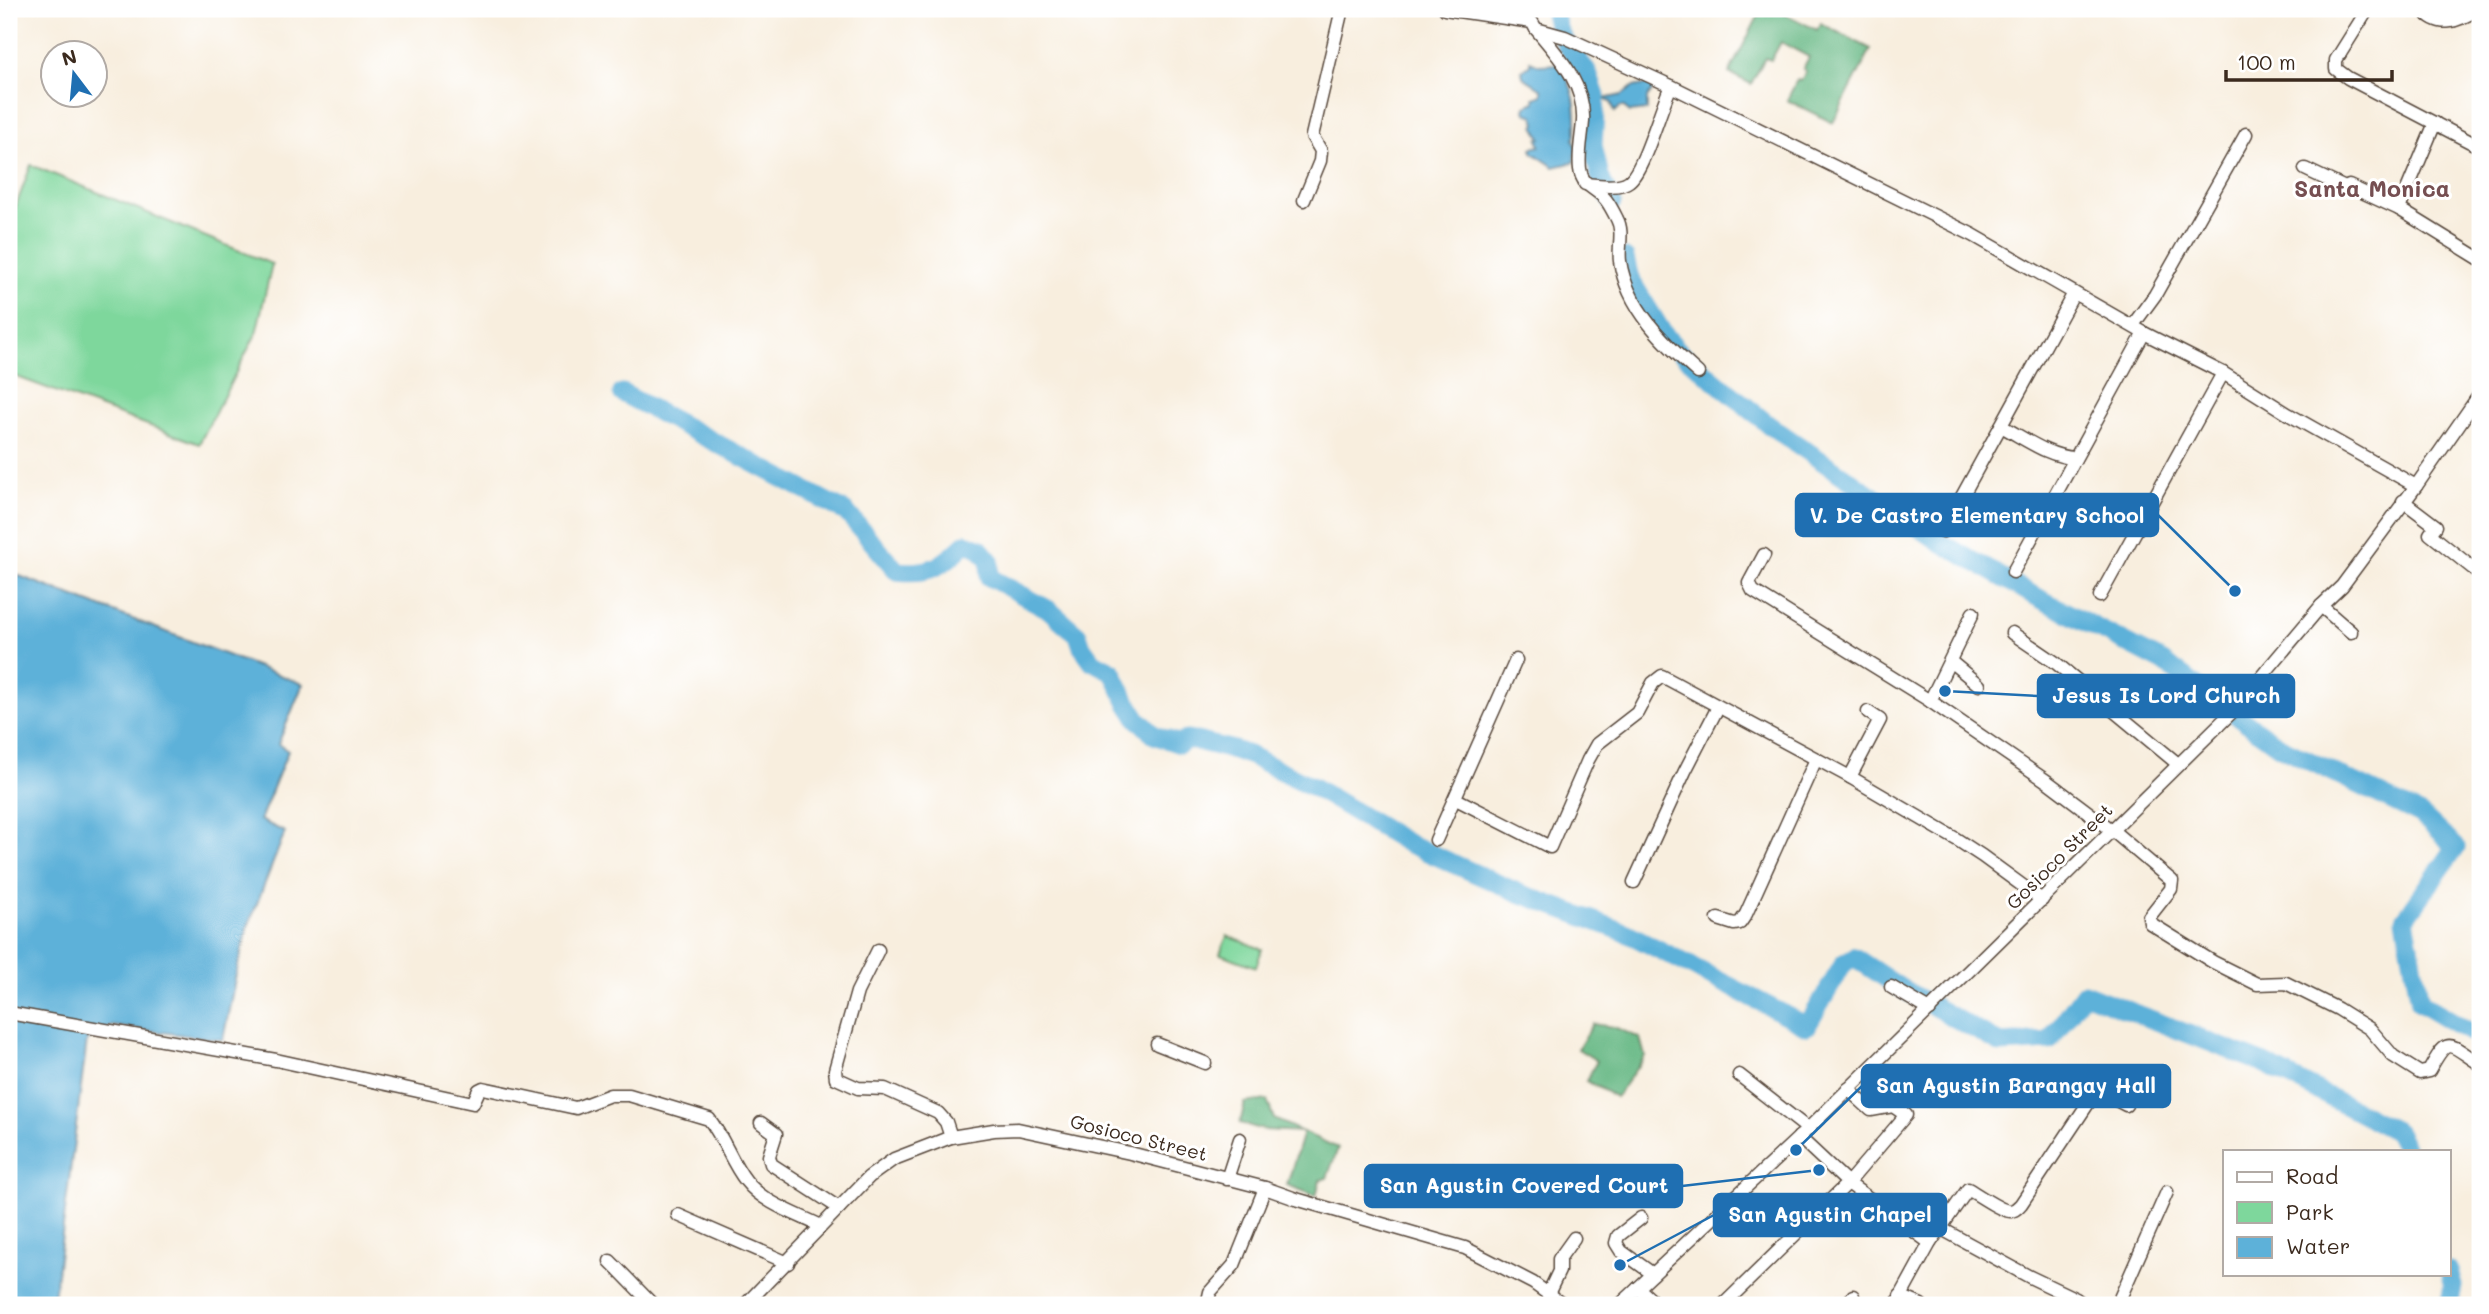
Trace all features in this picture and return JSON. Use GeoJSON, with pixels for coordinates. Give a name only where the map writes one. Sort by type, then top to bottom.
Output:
{"type":"FeatureCollection","features":[{"type":"Feature","properties":{"kind":"street"},"geometry":{"type":"LineString","coordinates":[[1304,200],[1320,161],[1321,151],[1312,136],[1342,9]]}},
{"type":"Feature","properties":{"kind":"street"},"geometry":{"type":"LineString","coordinates":[[1445,9],[1532,22],[1541,29],[1573,75],[1583,119],[1580,171],[1585,184],[1606,200],[1619,222],[1620,261],[1629,290],[1660,337],[1698,373]]}},
{"type":"Feature","properties":{"kind":"street"},"geometry":{"type":"LineString","coordinates":[[2368,9],[2336,60],[2336,69],[2348,78],[2480,147]]}},
{"type":"Feature","properties":{"kind":"street"},"geometry":{"type":"LineString","coordinates":[[2423,9],[2429,17],[2447,23],[2478,9]]}},
{"type":"Feature","properties":{"kind":"street"},"geometry":{"type":"LineString","coordinates":[[1541,29],[1565,37],[1671,86],[1973,234],[2144,333],[2223,373],[2288,414],[2416,486]]}},
{"type":"Feature","properties":{"kind":"street"},"geometry":{"type":"LineString","coordinates":[[1585,184],[1629,182],[1641,163],[1671,86]]}},
{"type":"Feature","properties":{"kind":"street"},"geometry":{"type":"LineString","coordinates":[[2399,209],[2435,123]]}},
{"type":"Feature","properties":{"kind":"street"},"geometry":{"type":"LineString","coordinates":[[2133,325],[2155,295],[2246,134]]}},
{"type":"Feature","properties":{"kind":"street"},"geometry":{"type":"LineString","coordinates":[[2305,169],[2344,188],[2349,186],[2399,209],[2480,259]]}},
{"type":"Feature","properties":{"kind":"street"},"geometry":{"type":"LineString","coordinates":[[1943,531],[2074,293]]}},
{"type":"Feature","properties":{"kind":"street"},"geometry":{"type":"LineString","coordinates":[[2013,572],[2144,333]]}},
{"type":"Feature","properties":{"kind":"street"},"geometry":{"type":"LineString","coordinates":[[2100,596],[2223,373]]}},
{"type":"Feature","properties":{"kind":"street","name":"Gosioco Street"},"geometry":{"type":"LineString","coordinates":[[1620,1305],[1804,1133],[2230,714],[2321,606],[2342,586],[2480,394]]}},
{"type":"Feature","properties":{"kind":"street"},"geometry":{"type":"LineString","coordinates":[[2001,426],[2050,452],[2075,458]]}},
{"type":"Feature","properties":{"kind":"street"},"geometry":{"type":"LineString","coordinates":[[2403,501],[2437,526],[2430,534],[2480,574]]}},
{"type":"Feature","properties":{"kind":"street"},"geometry":{"type":"LineString","coordinates":[[1764,555],[1749,583],[1753,591],[1930,701],[2048,782],[2113,831],[2172,881],[2171,889],[2149,917],[2150,923],[2213,962],[2257,984],[2286,983],[2338,1009],[2370,1029],[2393,1056],[2420,1073],[2429,1071],[2441,1048],[2446,1045],[2480,1063]]}},
{"type":"Feature","properties":{"kind":"street"},"geometry":{"type":"LineString","coordinates":[[2321,606],[2351,632]]}},
{"type":"Feature","properties":{"kind":"street"},"geometry":{"type":"LineString","coordinates":[[1930,701],[1973,613]]}},
{"type":"Feature","properties":{"kind":"street"},"geometry":{"type":"LineString","coordinates":[[2012,633],[2056,663],[2178,764]]}},
{"type":"Feature","properties":{"kind":"street"},"geometry":{"type":"LineString","coordinates":[[1436,840],[1516,660]]}},
{"type":"Feature","properties":{"kind":"street"},"geometry":{"type":"LineString","coordinates":[[1950,661],[1979,685]]}},
{"type":"Feature","properties":{"kind":"street"},"geometry":{"type":"LineString","coordinates":[[1456,799],[1550,847],[1597,744],[1637,713],[1653,683],[1662,676],[1850,777],[1982,856],[2042,900]]}},
{"type":"Feature","properties":{"kind":"street"},"geometry":{"type":"LineString","coordinates":[[1634,882],[1718,707]]}},
{"type":"Feature","properties":{"kind":"street"},"geometry":{"type":"LineString","coordinates":[[1850,777],[1880,720],[1868,712]]}},
{"type":"Feature","properties":{"kind":"street"},"geometry":{"type":"LineString","coordinates":[[1718,919],[1734,925],[1740,923],[1746,914],[1816,759]]}},
{"type":"Feature","properties":{"kind":"street"},"geometry":{"type":"LineString","coordinates":[[878,950],[853,1004],[835,1070],[836,1078],[858,1088],[885,1089],[938,1113],[946,1122],[951,1136]]}},
{"type":"Feature","properties":{"kind":"street"},"geometry":{"type":"LineString","coordinates":[[1891,987],[1933,1008]]}},
{"type":"Feature","properties":{"kind":"street"},"geometry":{"type":"LineString","coordinates":[[9,1013],[251,1056],[473,1102],[483,1088],[576,1108],[610,1095],[629,1095],[709,1119],[717,1128],[741,1175],[755,1191],[821,1226]]}},
{"type":"Feature","properties":{"kind":"street"},"geometry":{"type":"LineString","coordinates":[[1157,1044],[1205,1063]]}},
{"type":"Feature","properties":{"kind":"street"},"geometry":{"type":"LineString","coordinates":[[1739,1075],[1804,1133],[1849,1183],[1930,1243]]}},
{"type":"Feature","properties":{"kind":"street"},"geometry":{"type":"LineString","coordinates":[[1727,1302],[1849,1183],[1906,1115],[1893,1106],[1871,1110],[1848,1089]]}},
{"type":"Feature","properties":{"kind":"street"},"geometry":{"type":"LineString","coordinates":[[1921,1305],[1898,1300],[1930,1243],[1968,1189],[2003,1209],[2010,1211],[2018,1208],[2093,1096],[2105,1094],[2126,1105]]}},
{"type":"Feature","properties":{"kind":"street"},"geometry":{"type":"LineString","coordinates":[[761,1123],[776,1133],[769,1156],[771,1164],[839,1208]]}},
{"type":"Feature","properties":{"kind":"street","name":"Gosioco Street"},"geometry":{"type":"LineString","coordinates":[[745,1305],[870,1177],[894,1159],[951,1136],[995,1130],[1036,1131],[1265,1188],[1465,1248],[1533,1283],[1563,1305]]}},
{"type":"Feature","properties":{"kind":"street"},"geometry":{"type":"LineString","coordinates":[[1227,1179],[1240,1139]]}},
{"type":"Feature","properties":{"kind":"street"},"geometry":{"type":"LineString","coordinates":[[1208,1305],[1210,1292],[1234,1265],[1265,1188]]}},
{"type":"Feature","properties":{"kind":"street"},"geometry":{"type":"LineString","coordinates":[[2118,1305],[2167,1192]]}},
{"type":"Feature","properties":{"kind":"street"},"geometry":{"type":"LineString","coordinates":[[678,1215],[788,1263]]}},
{"type":"Feature","properties":{"kind":"street"},"geometry":{"type":"LineString","coordinates":[[1641,1217],[1618,1236],[1616,1243],[1621,1251],[1653,1274]]}},
{"type":"Feature","properties":{"kind":"street"},"geometry":{"type":"LineString","coordinates":[[1940,1228],[2084,1305]]}},
{"type":"Feature","properties":{"kind":"street"},"geometry":{"type":"LineString","coordinates":[[1548,1294],[1559,1271],[1559,1259],[1574,1238]]}},
{"type":"Feature","properties":{"kind":"street"},"geometry":{"type":"LineString","coordinates":[[610,1261],[653,1305]]}},
{"type":"Feature","properties":{"kind":"street"},"geometry":{"type":"LineString","coordinates":[[1638,1288],[1657,1305]]}},
{"type":"Feature","properties":{"kind":"street"},"geometry":{"type":"LineString","coordinates":[[1727,1302],[1742,1305]]}},
{"type":"Feature","properties":{"kind":"green space"},"geometry":{"type":"Polygon","coordinates":[[[1762,9],[1775,9],[1817,30],[1820,23],[1871,49],[1833,123],[1787,100],[1797,80],[1801,81],[1809,57],[1781,42],[1771,60],[1765,58],[1751,84],[1729,73],[1762,9]]]}},
{"type":"Feature","properties":{"kind":"green space"},"geometry":{"type":"Polygon","coordinates":[[[31,165],[272,264],[256,334],[199,444],[9,374],[9,225],[31,165]]]}},
{"type":"Feature","properties":{"kind":"green space"},"geometry":{"type":"Polygon","coordinates":[[[1227,936],[1262,949],[1256,967],[1220,954],[1227,936]]]}},
{"type":"Feature","properties":{"kind":"green space"},"geometry":{"type":"Polygon","coordinates":[[[1593,1024],[1614,1027],[1640,1038],[1645,1056],[1616,1097],[1586,1081],[1597,1061],[1578,1049],[1593,1024]]]}},
{"type":"Feature","properties":{"kind":"green space"},"geometry":{"type":"Polygon","coordinates":[[[1267,1100],[1274,1119],[1303,1132],[1264,1130],[1240,1123],[1245,1103],[1267,1100]]]}},
{"type":"Feature","properties":{"kind":"green space"},"geometry":{"type":"Polygon","coordinates":[[[1303,1132],[1338,1148],[1327,1178],[1320,1180],[1316,1196],[1287,1185],[1303,1132]]]}},
{"type":"Feature","properties":{"kind":"water"},"geometry":{"type":"Polygon","coordinates":[[[1530,61],[1539,65],[1559,64],[1569,81],[1576,116],[1575,162],[1554,167],[1532,152],[1532,148],[1540,146],[1538,139],[1541,138],[1534,126],[1534,116],[1525,110],[1526,106],[1535,102],[1534,98],[1542,95],[1542,89],[1523,77],[1522,71],[1530,61]]]}},
{"type":"Feature","properties":{"kind":"water"},"geometry":{"type":"Polygon","coordinates":[[[1652,85],[1653,90],[1647,98],[1647,110],[1630,112],[1620,107],[1615,112],[1611,102],[1603,99],[1622,95],[1633,87],[1652,85]]]}},
{"type":"Feature","properties":{"kind":"water"},"geometry":{"type":"Polygon","coordinates":[[[9,572],[303,684],[278,744],[288,751],[260,820],[285,832],[247,929],[223,1040],[112,1026],[87,1040],[53,1305],[9,1305],[9,572]]]}},
{"type":"Feature","properties":{"kind":"waterway"},"geometry":{"type":"LineString","coordinates":[[1553,9],[1558,29],[1567,46],[1587,71],[1596,96],[1593,145],[1600,177],[1612,203]]}},
{"type":"Feature","properties":{"kind":"waterway"},"geometry":{"type":"LineString","coordinates":[[1625,258],[1630,279],[1663,333],[1680,352],[1769,425],[1940,542],[2033,595],[2163,662],[2279,746],[2421,815],[2456,847],[2405,919],[2420,1002],[2480,1038]]}},
{"type":"Feature","properties":{"kind":"waterway"},"geometry":{"type":"LineString","coordinates":[[622,393],[846,512],[897,571],[919,572],[935,567],[966,543],[979,548],[990,561],[989,577],[1048,609],[1078,635],[1082,647],[1092,661],[1113,672],[1138,719],[1154,735],[1180,744],[1188,739],[1251,756],[1315,788],[1405,842],[1519,893],[1627,933],[1807,1026],[1844,963],[1854,957],[1899,987],[2001,1044],[2049,1041],[2084,993],[2265,1064],[2397,1132],[2406,1150]]}},
{"type":"Feature","properties":{"kind":"waterway"},"geometry":{"type":"LineString","coordinates":[[2449,1305],[2453,1286],[2450,1275]]}},
{"type":"Feature","properties":{"kind":"place","name":"V. De Castro Elementary School"},"geometry":{"type":"Point","coordinates":[2235,591]}},
{"type":"Feature","properties":{"kind":"place","name":"Jesus Is Lord Church"},"geometry":{"type":"Point","coordinates":[1945,691]}},
{"type":"Feature","properties":{"kind":"place","name":"San Agustin Barangay Hall"},"geometry":{"type":"Point","coordinates":[1796,1150]}},
{"type":"Feature","properties":{"kind":"place","name":"San Agustin Covered Court"},"geometry":{"type":"Point","coordinates":[1819,1170]}},
{"type":"Feature","properties":{"kind":"place","name":"San Agustin Chapel"},"geometry":{"type":"Point","coordinates":[1620,1265]}},
{"type":"Feature","properties":{"kind":"district","name":"Santa Monica"},"geometry":{"type":"Point","coordinates":[2372,188]}}]}
